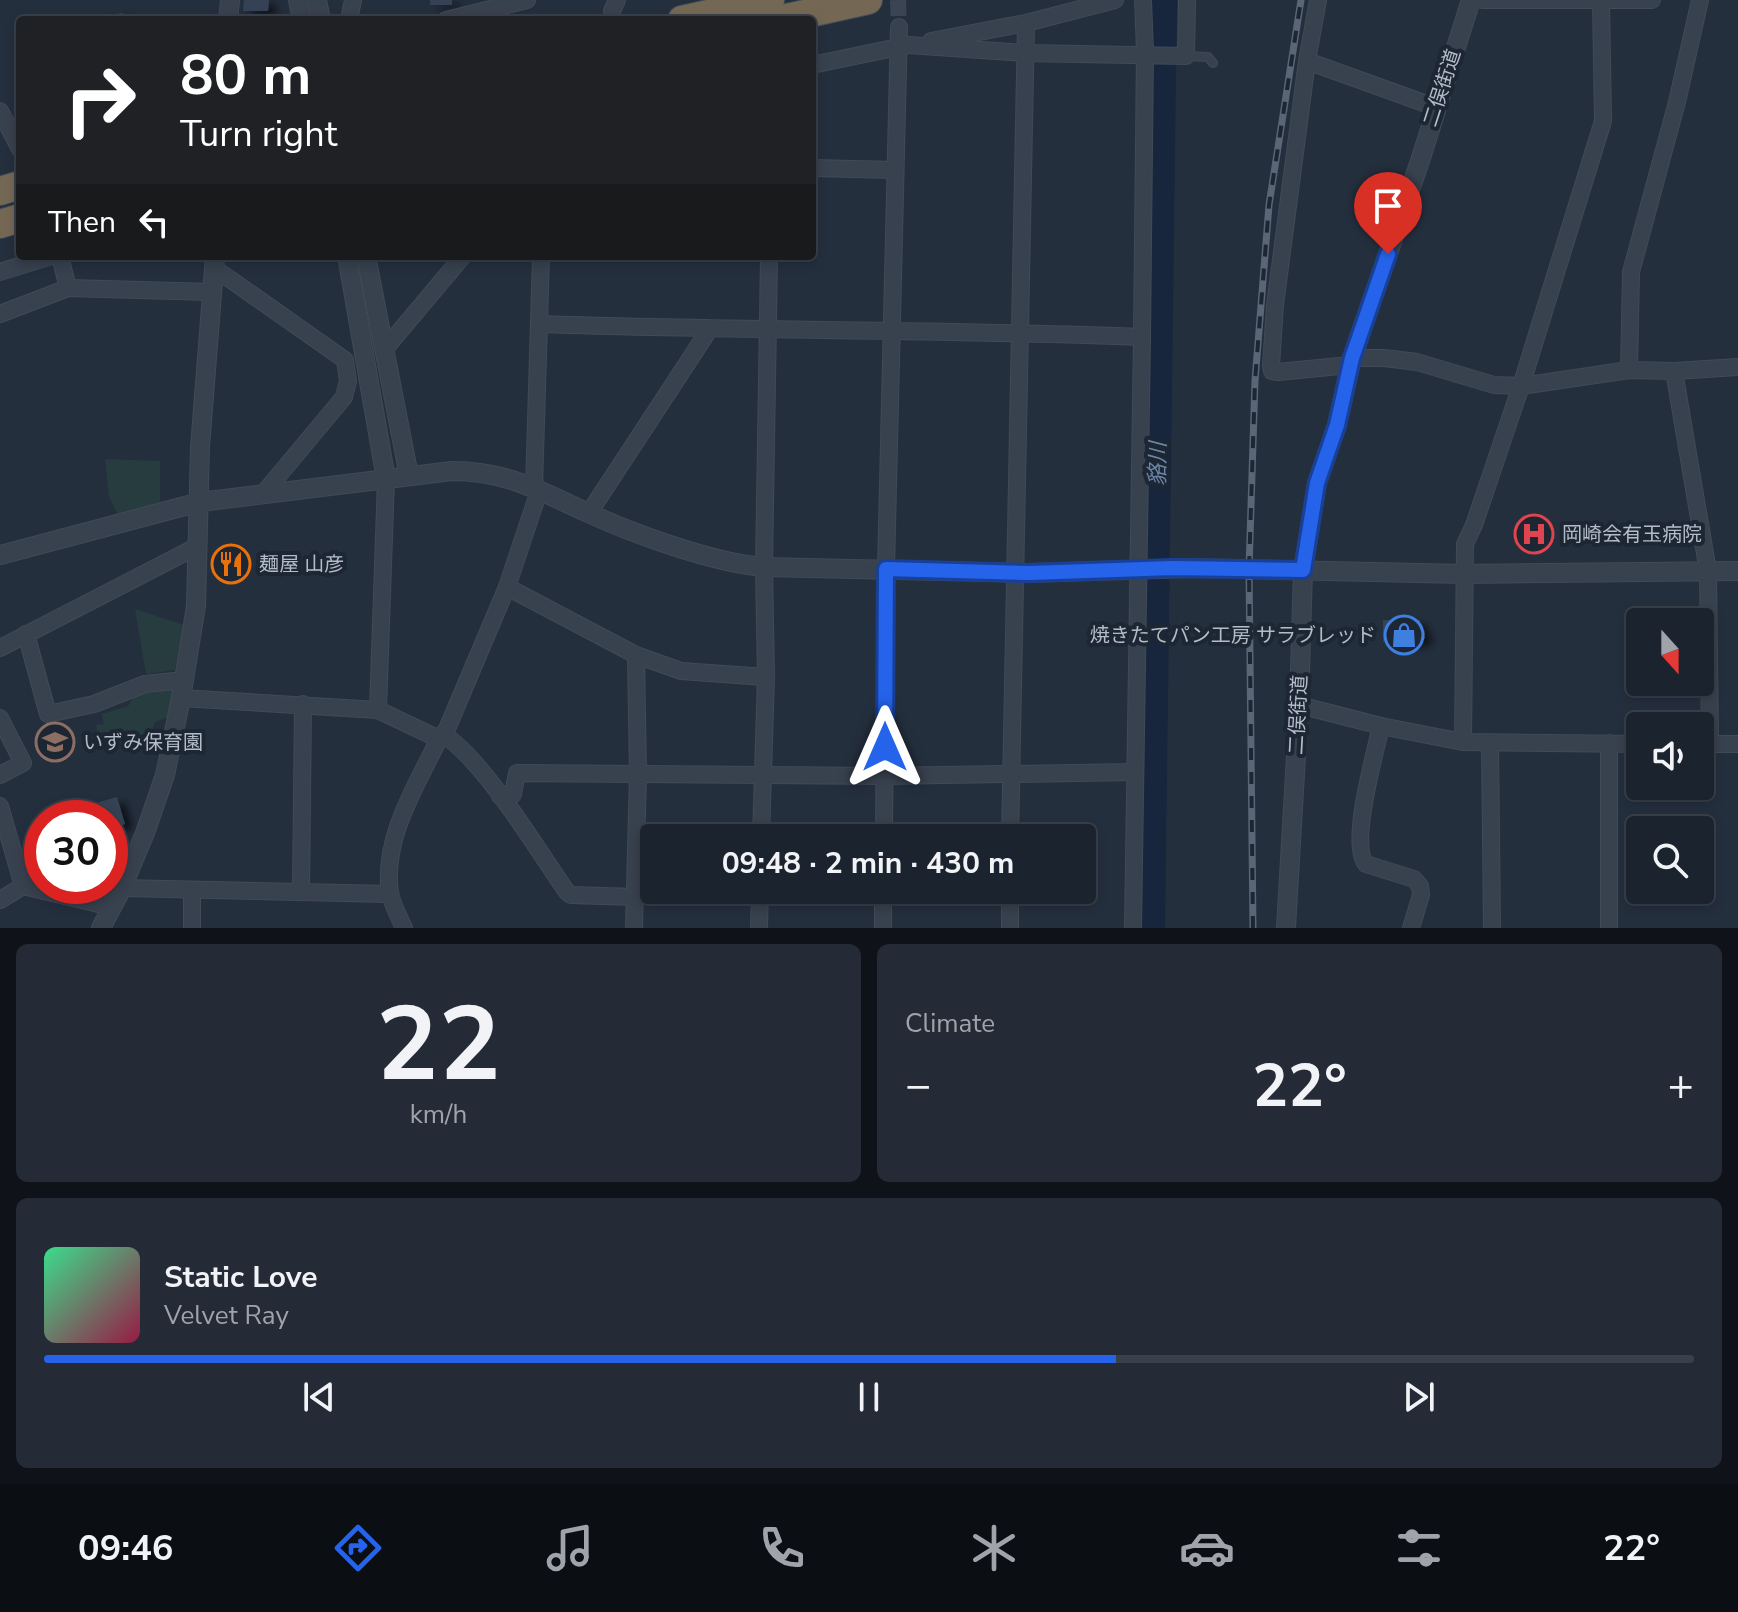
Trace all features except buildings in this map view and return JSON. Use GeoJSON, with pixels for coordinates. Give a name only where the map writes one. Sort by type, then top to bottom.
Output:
{"type":"FeatureCollection","features":[{"type":"Feature","properties":{"kind":"highway"},"geometry":{"type":"LineString","coordinates":[[700,16],[770,0]]}},
{"type":"Feature","properties":{"kind":"highway"},"geometry":{"type":"LineString","coordinates":[[796,16],[868,0]]}},
{"type":"Feature","properties":{"kind":"street"},"geometry":{"type":"LineString","coordinates":[[462,16],[524,0]]}},
{"type":"Feature","properties":{"kind":"street"},"geometry":{"type":"LineString","coordinates":[[816,64],[1026,23],[1115,0]]}},
{"type":"Feature","properties":{"kind":"street"},"geometry":{"type":"LineString","coordinates":[[1133,928],[1142,337],[1143,0]]}},
{"type":"Feature","properties":{"kind":"street"},"geometry":{"type":"LineString","coordinates":[[904,46],[1025,53],[1183,56],[1187,0]]}},
{"type":"Feature","properties":{"kind":"street"},"geometry":{"type":"LineString","coordinates":[[1318,0],[1275,305],[1272,371],[1351,362],[1417,362],[1494,385],[1521,386],[1629,370],[1738,367]]}},
{"type":"Feature","properties":{"kind":"street","name":"二俣街道"},"geometry":{"type":"LineString","coordinates":[[1286,928],[1299,705],[1303,570],[1317,483],[1337,425],[1351,362],[1471,0]]}},
{"type":"Feature","properties":{"kind":"street"},"geometry":{"type":"LineString","coordinates":[[1482,0],[1652,0]]}},
{"type":"Feature","properties":{"kind":"street"},"geometry":{"type":"LineString","coordinates":[[1629,370],[1631,272],[1677,102],[1700,0]]}},
{"type":"Feature","properties":{"kind":"street"},"geometry":{"type":"LineString","coordinates":[[1463,742],[1465,544],[1521,386],[1603,121],[1601,1]]}},
{"type":"Feature","properties":{"kind":"street"},"geometry":{"type":"LineString","coordinates":[[1010,824],[1026,23]]}},
{"type":"Feature","properties":{"kind":"street"},"geometry":{"type":"LineString","coordinates":[[884,824],[886,569],[895,170],[904,46],[899,27]]}},
{"type":"Feature","properties":{"kind":"street"},"geometry":{"type":"LineString","coordinates":[[1307,61],[1435,107]]}},
{"type":"Feature","properties":{"kind":"street"},"geometry":{"type":"LineString","coordinates":[[0,111],[13,140]]}},
{"type":"Feature","properties":{"kind":"street"},"geometry":{"type":"LineString","coordinates":[[816,168],[895,170]]}},
{"type":"Feature","properties":{"kind":"street"},"geometry":{"type":"LineString","coordinates":[[0,272],[39,260]]}},
{"type":"Feature","properties":{"kind":"street"},"geometry":{"type":"LineString","coordinates":[[61,260],[68,288]]}},
{"type":"Feature","properties":{"kind":"street"},"geometry":{"type":"LineString","coordinates":[[348,260],[386,479],[378,710]]}},
{"type":"Feature","properties":{"kind":"street"},"geometry":{"type":"LineString","coordinates":[[367,260],[409,476]]}},
{"type":"Feature","properties":{"kind":"street"},"geometry":{"type":"LineString","coordinates":[[384,350],[460,260]]}},
{"type":"Feature","properties":{"kind":"street"},"geometry":{"type":"LineString","coordinates":[[404,928],[390,894],[388,870],[398,825],[441,737],[507,587],[537,490],[541,260]]}},
{"type":"Feature","properties":{"kind":"street"},"geometry":{"type":"LineString","coordinates":[[761,824],[766,677],[764,567],[769,260]]}},
{"type":"Feature","properties":{"kind":"street"},"geometry":{"type":"LineString","coordinates":[[215,262],[345,360],[348,381],[344,397],[263,494]]}},
{"type":"Feature","properties":{"kind":"street"},"geometry":{"type":"LineString","coordinates":[[128,872],[165,775],[196,606],[200,447],[215,262]]}},
{"type":"Feature","properties":{"kind":"street"},"geometry":{"type":"LineString","coordinates":[[0,314],[68,288],[212,292]]}},
{"type":"Feature","properties":{"kind":"street"},"geometry":{"type":"LineString","coordinates":[[539,324],[1142,337]]}},
{"type":"Feature","properties":{"kind":"street"},"geometry":{"type":"LineString","coordinates":[[589,513],[709,330]]}},
{"type":"Feature","properties":{"kind":"street"},"geometry":{"type":"LineString","coordinates":[[1674,371],[1708,571],[1706,712]]}},
{"type":"Feature","properties":{"kind":"street"},"geometry":{"type":"LineString","coordinates":[[0,555],[200,502],[452,471],[480,471],[505,476],[589,513],[695,551],[730,562],[764,567],[1017,572],[1173,568],[1464,574],[1738,571]]}},
{"type":"Feature","properties":{"kind":"street"},"geometry":{"type":"LineString","coordinates":[[0,648],[198,546]]}},
{"type":"Feature","properties":{"kind":"street"},"geometry":{"type":"LineString","coordinates":[[507,587],[636,655],[681,671],[766,677]]}},
{"type":"Feature","properties":{"kind":"street"},"geometry":{"type":"LineString","coordinates":[[26,634],[48,714],[94,704],[145,684],[378,710],[460,745],[571,895],[635,897]]}},
{"type":"Feature","properties":{"kind":"street"},"geometry":{"type":"LineString","coordinates":[[634,928],[638,774],[636,655]]}},
{"type":"Feature","properties":{"kind":"street"},"geometry":{"type":"LineString","coordinates":[[301,891],[303,704]]}},
{"type":"Feature","properties":{"kind":"street"},"geometry":{"type":"LineString","coordinates":[[1299,705],[1381,726],[1463,742],[1626,744]]}},
{"type":"Feature","properties":{"kind":"street"},"geometry":{"type":"LineString","coordinates":[[0,718],[23,763],[0,775]]}},
{"type":"Feature","properties":{"kind":"street"},"geometry":{"type":"LineString","coordinates":[[1381,726],[1362,816],[1360,853],[1366,864],[1414,879],[1420,886],[1421,895],[1411,928]]}},
{"type":"Feature","properties":{"kind":"street"},"geometry":{"type":"LineString","coordinates":[[1490,743],[1492,928]]}},
{"type":"Feature","properties":{"kind":"street"},"geometry":{"type":"LineString","coordinates":[[1609,743],[1609,928]]}},
{"type":"Feature","properties":{"kind":"street"},"geometry":{"type":"LineString","coordinates":[[1714,744],[1738,744]]}},
{"type":"Feature","properties":{"kind":"street"},"geometry":{"type":"LineString","coordinates":[[500,796],[513,794],[517,773],[885,776],[1135,772]]}},
{"type":"Feature","properties":{"kind":"street"},"geometry":{"type":"LineString","coordinates":[[0,806],[23,886]]}},
{"type":"Feature","properties":{"kind":"street"},"geometry":{"type":"LineString","coordinates":[[0,900],[23,886],[111,907]]}},
{"type":"Feature","properties":{"kind":"street"},"geometry":{"type":"LineString","coordinates":[[128,888],[390,894]]}},
{"type":"Feature","properties":{"kind":"street"},"geometry":{"type":"LineString","coordinates":[[192,891],[192,928]]}},
{"type":"Feature","properties":{"kind":"street"},"geometry":{"type":"LineString","coordinates":[[101,928],[113,904]]}},
{"type":"Feature","properties":{"kind":"street"},"geometry":{"type":"LineString","coordinates":[[759,928],[760,904]]}},
{"type":"Feature","properties":{"kind":"street"},"geometry":{"type":"LineString","coordinates":[[883,904],[883,928]]}},
{"type":"Feature","properties":{"kind":"street"},"geometry":{"type":"LineString","coordinates":[[1010,904],[1010,928]]}},
{"type":"Feature","properties":{"kind":"lane"},"geometry":{"type":"LineString","coordinates":[[1183,56],[1203,56],[1213,63]]}},
{"type":"Feature","properties":{"kind":"green space"},"geometry":{"type":"Polygon","coordinates":[[[105,459],[160,461],[160,504],[118,515],[109,497],[105,459]]]}},
{"type":"Feature","properties":{"kind":"green space"},"geometry":{"type":"Polygon","coordinates":[[[135,609],[184,625],[175,670],[146,674],[135,609]]]}},
{"type":"Feature","properties":{"kind":"green space"},"geometry":{"type":"Polygon","coordinates":[[[175,690],[169,717],[155,722],[150,737],[101,747],[96,725],[104,724],[102,714],[128,706],[138,691],[175,690]]]}},
{"type":"Feature","properties":{"kind":"waterway","name":"貉川"},"geometry":{"type":"LineString","coordinates":[[1152,928],[1164,0]]}},
{"type":"Feature","properties":{"kind":"tunnel"},"geometry":{"type":"LineString","coordinates":[[898,0],[899,27]]}},
{"type":"Feature","properties":{"kind":"railway"},"geometry":{"type":"LineString","coordinates":[[1253,928],[1249,569],[1255,381],[1269,205],[1301,0]]}},
{"type":"Feature","properties":{"kind":"place","name":"岡崎会有玉病院"},"geometry":{"type":"Point","coordinates":[1534,534]}},
{"type":"Feature","properties":{"kind":"place","name":"麺屋 山彦"},"geometry":{"type":"Point","coordinates":[231,564]}},
{"type":"Feature","properties":{"kind":"place","name":"焼きたてパン工房 サラブレッド"},"geometry":{"type":"Point","coordinates":[1404,635]}},
{"type":"Feature","properties":{"kind":"place","name":"いずみ保育園"},"geometry":{"type":"Point","coordinates":[55,742]}},
{"type":"Feature","properties":{"kind":"route"},"geometry":{"type":"LineString","coordinates":[[885,747],[886,569],[1029,573],[1173,568],[1303,570],[1317,483],[1337,425],[1352,358],[1388,254]]}}]}
